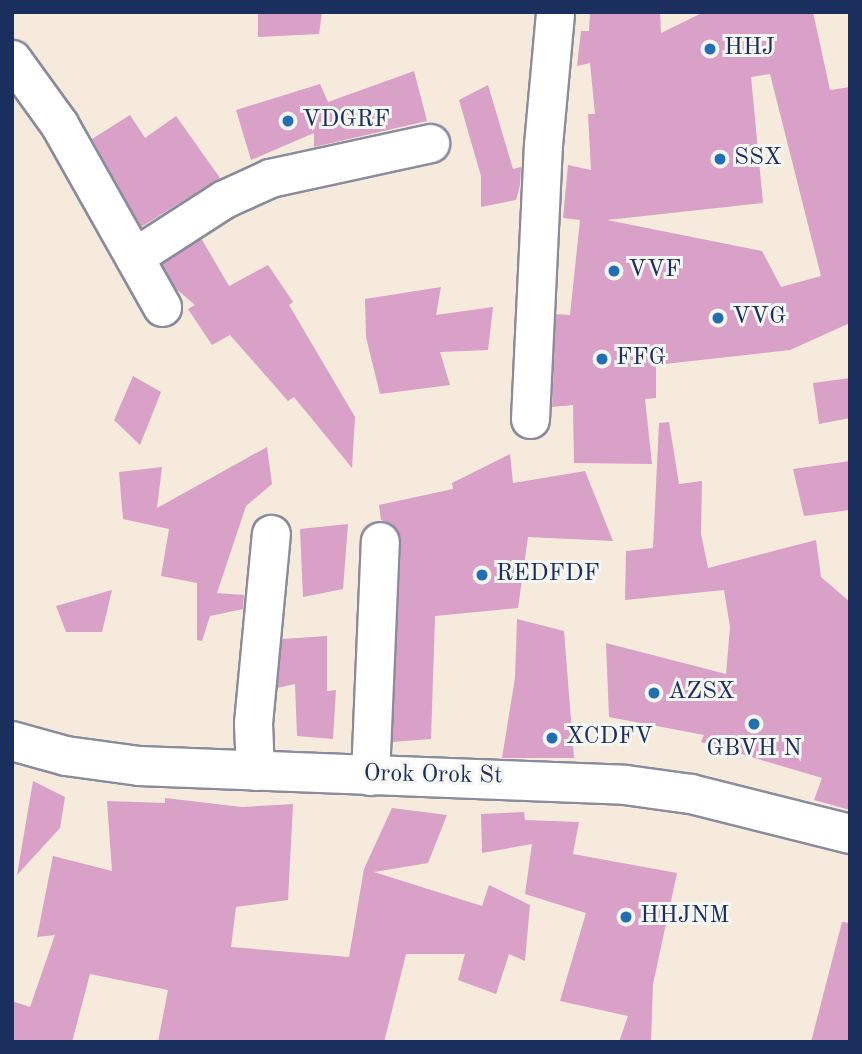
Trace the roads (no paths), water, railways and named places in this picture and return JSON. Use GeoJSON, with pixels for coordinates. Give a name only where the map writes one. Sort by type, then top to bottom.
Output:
{"type":"FeatureCollection","features":[{"type":"Feature","properties":{"kind":"main road","name":"Orok Orok St"},"geometry":{"type":"LineString","coordinates":[[12,741],[66,756],[139,766],[370,776],[524,777],[625,785],[691,794],[850,834]]}},
{"type":"Feature","properties":{"kind":"street"},"geometry":{"type":"LineString","coordinates":[[530,419],[543,145],[555,12]]}},
{"type":"Feature","properties":{"kind":"street"},"geometry":{"type":"LineString","coordinates":[[12,59],[59,124],[162,307]]}},
{"type":"Feature","properties":{"kind":"street"},"geometry":{"type":"LineString","coordinates":[[134,257],[224,200],[270,178],[430,143]]}},
{"type":"Feature","properties":{"kind":"street"},"geometry":{"type":"LineString","coordinates":[[255,771],[253,723],[271,534]]}},
{"type":"Feature","properties":{"kind":"street"},"geometry":{"type":"LineString","coordinates":[[370,776],[380,541]]}},
{"type":"Feature","properties":{"kind":"place","name":"HHJ"},"geometry":{"type":"Point","coordinates":[710,49]}},
{"type":"Feature","properties":{"kind":"place","name":"VDGRF"},"geometry":{"type":"Point","coordinates":[288,121]}},
{"type":"Feature","properties":{"kind":"place","name":"SSX"},"geometry":{"type":"Point","coordinates":[720,159]}},
{"type":"Feature","properties":{"kind":"place","name":"VVF"},"geometry":{"type":"Point","coordinates":[614,271]}},
{"type":"Feature","properties":{"kind":"place","name":"VVG"},"geometry":{"type":"Point","coordinates":[718,318]}},
{"type":"Feature","properties":{"kind":"place","name":"FFG"},"geometry":{"type":"Point","coordinates":[602,359]}},
{"type":"Feature","properties":{"kind":"place","name":"REDFDF"},"geometry":{"type":"Point","coordinates":[482,575]}},
{"type":"Feature","properties":{"kind":"place","name":"AZSX"},"geometry":{"type":"Point","coordinates":[654,693]}},
{"type":"Feature","properties":{"kind":"place","name":"GBVH N"},"geometry":{"type":"Point","coordinates":[754,724]}},
{"type":"Feature","properties":{"kind":"place","name":"XCDFV"},"geometry":{"type":"Point","coordinates":[552,738]}},
{"type":"Feature","properties":{"kind":"place","name":"HHJNM"},"geometry":{"type":"Point","coordinates":[626,917]}}]}
